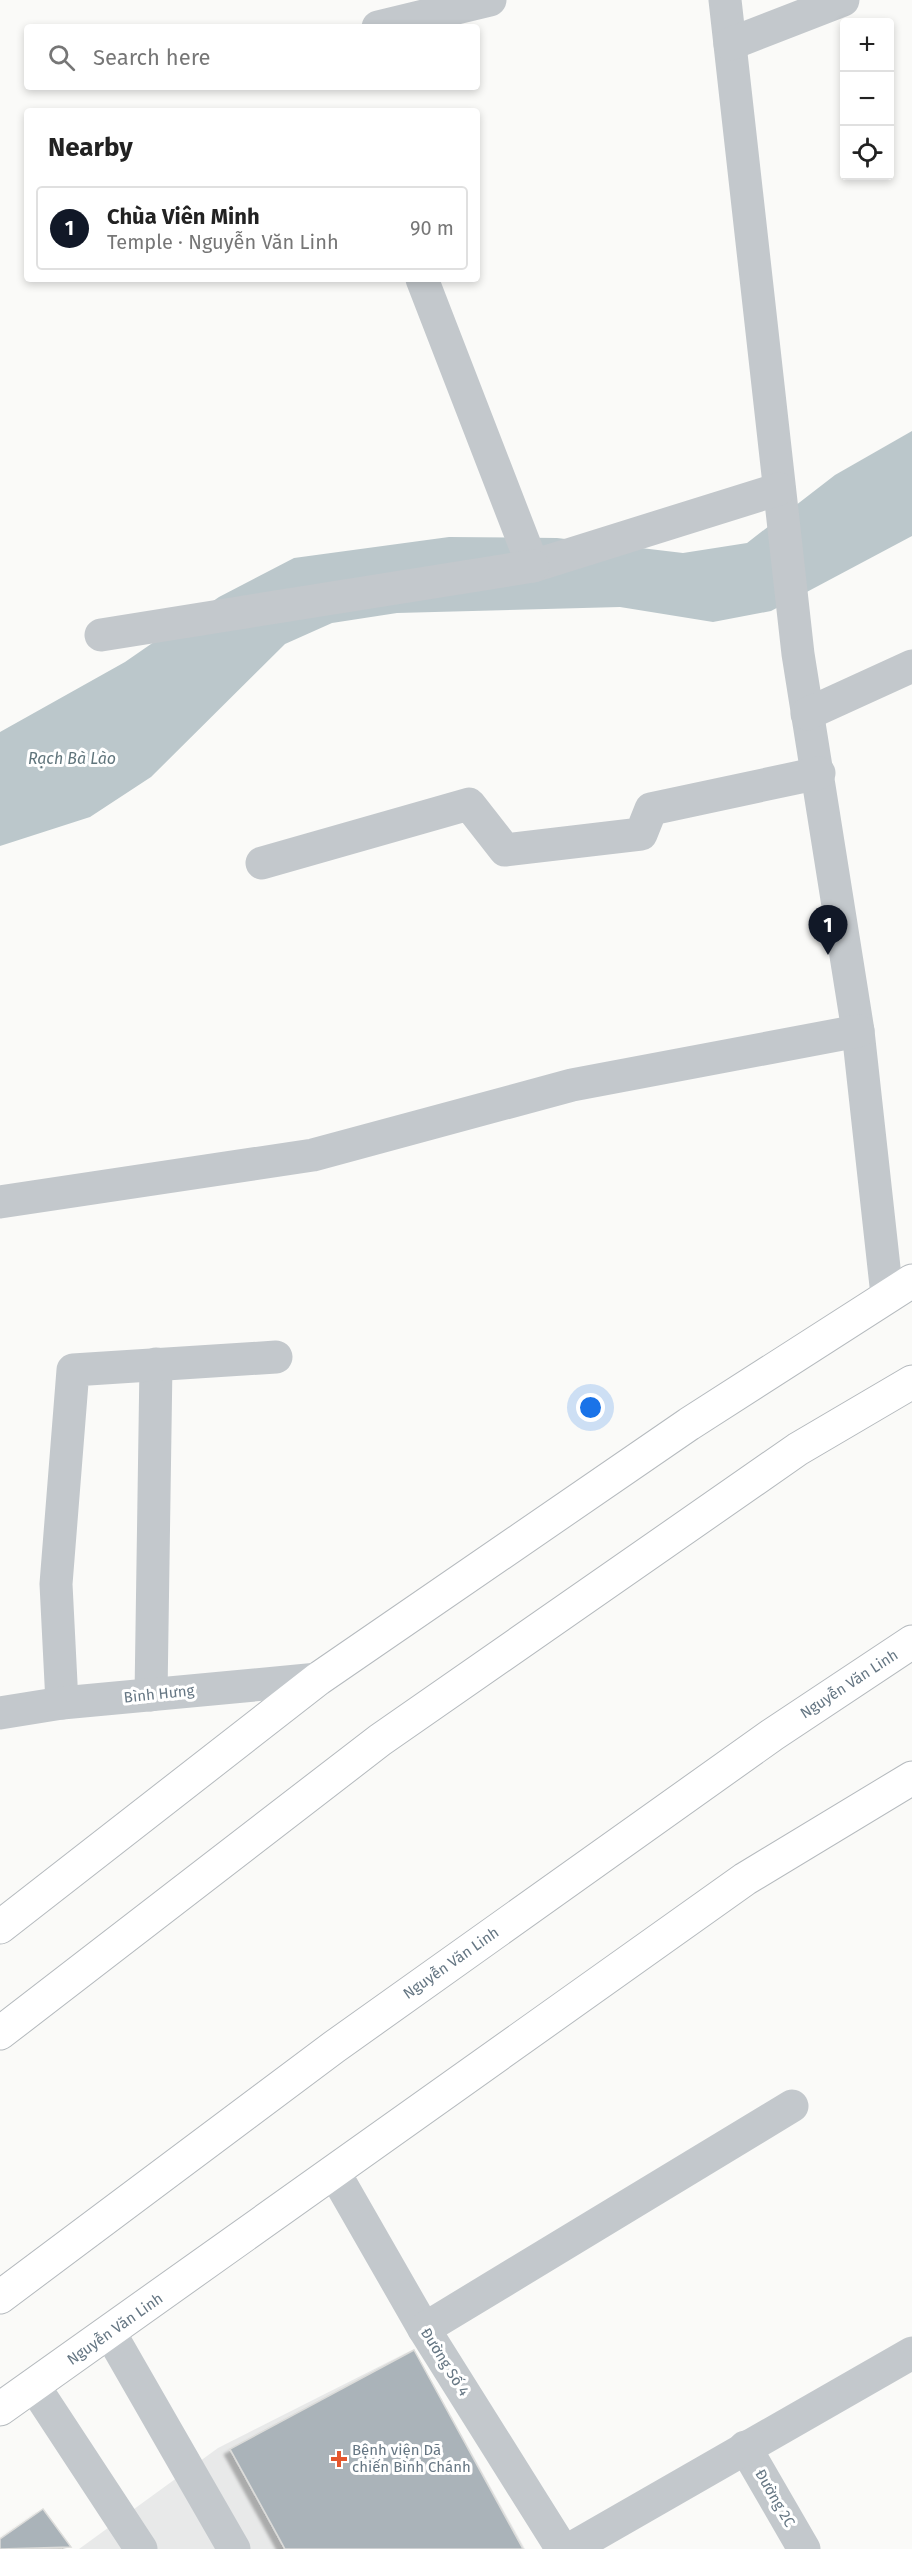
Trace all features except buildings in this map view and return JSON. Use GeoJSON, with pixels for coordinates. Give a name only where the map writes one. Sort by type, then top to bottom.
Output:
{"type":"FeatureCollection","features":[{"type":"Feature","properties":{"kind":"main road"},"geometry":{"type":"LineString","coordinates":[[0,1927],[318,1679],[689,1424],[899,1288]]}},
{"type":"Feature","properties":{"kind":"main road"},"geometry":{"type":"LineString","coordinates":[[0,2033],[380,1740],[798,1449],[912,1382]]}},
{"type":"Feature","properties":{"kind":"main road","name":"Nguyễn Văn Linh"},"geometry":{"type":"LineString","coordinates":[[0,2297],[343,2040],[771,1735],[912,1642]]}},
{"type":"Feature","properties":{"kind":"main road","name":"Nguyễn Văn Linh"},"geometry":{"type":"LineString","coordinates":[[0,2409],[110,2333],[745,1879],[912,1778]]}},
{"type":"Feature","properties":{"kind":"street"},"geometry":{"type":"LineString","coordinates":[[390,24],[490,0]]}},
{"type":"Feature","properties":{"kind":"street"},"geometry":{"type":"LineString","coordinates":[[724,0],[798,654],[819,773],[899,1288]]}},
{"type":"Feature","properties":{"kind":"street"},"geometry":{"type":"LineString","coordinates":[[730,44],[843,0]]}},
{"type":"Feature","properties":{"kind":"street"},"geometry":{"type":"LineString","coordinates":[[423,282],[533,566]]}},
{"type":"Feature","properties":{"kind":"street"},"geometry":{"type":"LineString","coordinates":[[101,635],[533,566],[779,489]]}},
{"type":"Feature","properties":{"kind":"street"},"geometry":{"type":"LineString","coordinates":[[807,714],[912,666]]}},
{"type":"Feature","properties":{"kind":"street"},"geometry":{"type":"LineString","coordinates":[[262,863],[469,804],[505,850],[641,834],[651,810],[819,773]]}},
{"type":"Feature","properties":{"kind":"street"},"geometry":{"type":"LineString","coordinates":[[0,1202],[313,1155],[572,1085],[858,1031]]}},
{"type":"Feature","properties":{"kind":"street"},"geometry":{"type":"LineString","coordinates":[[62,1704],[56,1584],[73,1370],[276,1357]]}},
{"type":"Feature","properties":{"kind":"street"},"geometry":{"type":"LineString","coordinates":[[151,1695],[156,1365]]}},
{"type":"Feature","properties":{"kind":"street","name":"Bình Hưng"},"geometry":{"type":"LineString","coordinates":[[0,1713],[62,1704],[318,1679]]}},
{"type":"Feature","properties":{"kind":"street"},"geometry":{"type":"LineString","coordinates":[[424,2329],[792,2106]]}},
{"type":"Feature","properties":{"kind":"street","name":"Đường Số 4"},"geometry":{"type":"LineString","coordinates":[[334,2172],[424,2329],[562,2549]]}},
{"type":"Feature","properties":{"kind":"street"},"geometry":{"type":"LineString","coordinates":[[110,2333],[234,2549]]}},
{"type":"Feature","properties":{"kind":"street"},"geometry":{"type":"LineString","coordinates":[[570,2549],[912,2353]]}},
{"type":"Feature","properties":{"kind":"street"},"geometry":{"type":"LineString","coordinates":[[34,2386],[141,2549]]}},
{"type":"Feature","properties":{"kind":"street","name":"Đường 2C"},"geometry":{"type":"LineString","coordinates":[[745,2447],[804,2549]]}},
{"type":"Feature","properties":{"kind":"shaded area","name":"Bệnh viện Dã chiến Bình Chánh"},"geometry":{"type":"Polygon","coordinates":[[[414,2349],[525,2549],[79,2549],[218,2448],[414,2349]]]}},
{"type":"Feature","properties":{"kind":"water","name":"Rạch Bà Lào"},"geometry":{"type":"Polygon","coordinates":[[[912,431],[912,536],[771,611],[713,622],[620,607],[397,613],[332,623],[285,644],[151,777],[90,817],[0,846],[0,732],[125,662],[219,597],[294,558],[449,537],[557,538],[683,553],[747,543],[835,475],[912,431]]]}},
{"type":"Feature","properties":{"kind":"place","name":"Chùa Viên Minh"},"geometry":{"type":"Point","coordinates":[828,955]}},
{"type":"Feature","properties":{"kind":"place","name":"Bệnh viện Dã chiến Bình Chánh"},"geometry":{"type":"Point","coordinates":[339,2459]}}]}
